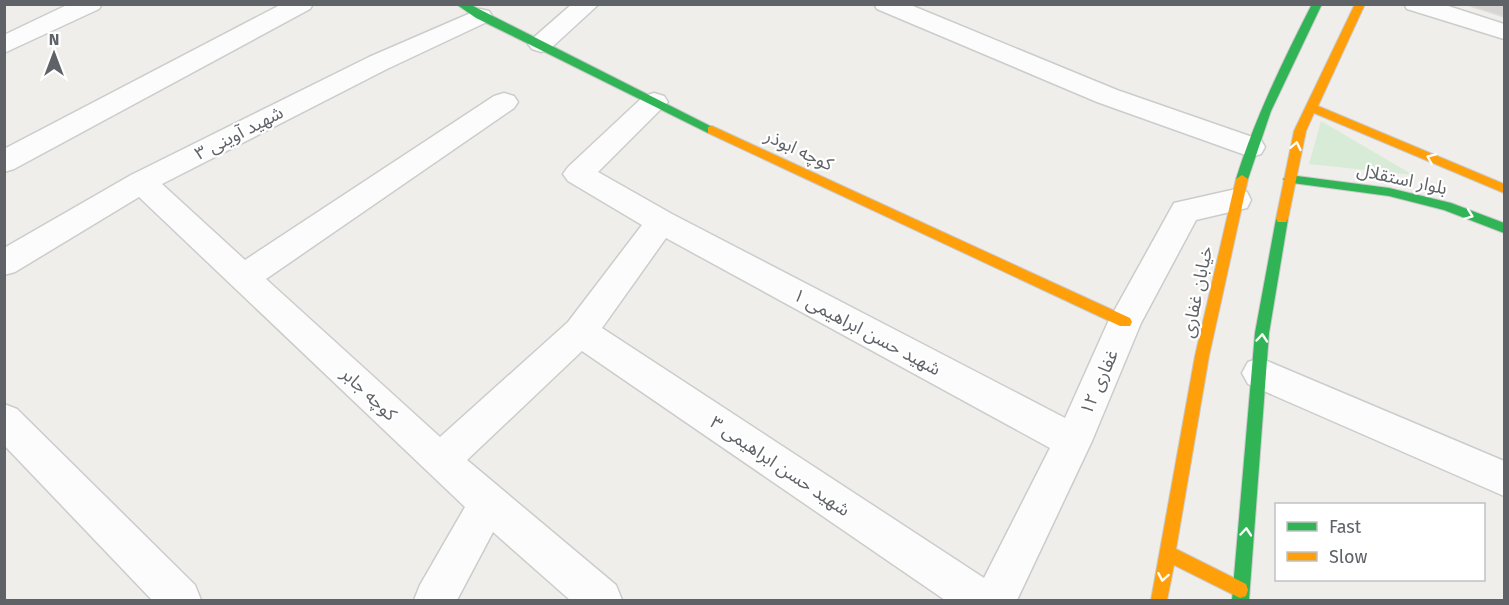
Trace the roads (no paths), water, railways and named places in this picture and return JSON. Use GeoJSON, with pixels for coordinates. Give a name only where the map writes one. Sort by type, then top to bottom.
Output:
{"type":"FeatureCollection","features":[{"type":"Feature","properties":{"kind":"street"},"geometry":{"type":"LineString","coordinates":[[4,45],[90,4]]}},
{"type":"Feature","properties":{"kind":"street"},"geometry":{"type":"LineString","coordinates":[[4,162],[301,4]]}},
{"type":"Feature","properties":{"kind":"street"},"geometry":{"type":"LineString","coordinates":[[541,44],[587,4]]}},
{"type":"Feature","properties":{"kind":"street"},"geometry":{"type":"LineString","coordinates":[[886,4],[1107,96],[1251,147]]}},
{"type":"Feature","properties":{"kind":"street","name":"خیابان غفاری"},"geometry":{"type":"LineString","coordinates":[[1159,600],[1202,356],[1236,200],[1251,147],[1274,88],[1317,4]]}},
{"type":"Feature","properties":{"kind":"street"},"geometry":{"type":"LineString","coordinates":[[1167,553],[1240,595],[1262,333],[1289,178],[1300,131],[1360,4]]}},
{"type":"Feature","properties":{"kind":"street"},"geometry":{"type":"LineString","coordinates":[[1416,4],[1504,32]]}},
{"type":"Feature","properties":{"kind":"street","name":"کوچه ابوذر"},"geometry":{"type":"LineString","coordinates":[[471,10],[654,102],[1125,322]]}},
{"type":"Feature","properties":{"kind":"street","name":"شهید آوینی ۳"},"geometry":{"type":"LineString","coordinates":[[4,263],[141,182],[378,63],[471,10]]}},
{"type":"Feature","properties":{"kind":"street"},"geometry":{"type":"LineString","coordinates":[[244,277],[504,102]]}},
{"type":"Feature","properties":{"kind":"street","name":"شهید حسن ابراهیمی ۱"},"geometry":{"type":"LineString","coordinates":[[654,102],[578,174],[661,222],[1073,441]]}},
{"type":"Feature","properties":{"kind":"street","name":"بلوار استقلال"},"geometry":{"type":"LineString","coordinates":[[1311,107],[1504,189]]}},
{"type":"Feature","properties":{"kind":"street","name":"بلوار استقلال"},"geometry":{"type":"LineString","coordinates":[[1289,178],[1389,192],[1447,206],[1504,228]]}},
{"type":"Feature","properties":{"kind":"street","name":"کوچه جابر"},"geometry":{"type":"LineString","coordinates":[[141,182],[440,461],[601,600]]}},
{"type":"Feature","properties":{"kind":"street","name":"غفاری ۱۲"},"geometry":{"type":"LineString","coordinates":[[994,600],[1073,441],[1125,322],[1185,211],[1236,200]]}},
{"type":"Feature","properties":{"kind":"street"},"geometry":{"type":"LineString","coordinates":[[440,461],[580,332],[661,222]]}},
{"type":"Feature","properties":{"kind":"street","name":"شهید حسن ابراهیمی ۳"},"geometry":{"type":"LineString","coordinates":[[580,332],[981,600]]}},
{"type":"Feature","properties":{"kind":"street"},"geometry":{"type":"LineString","coordinates":[[1260,373],[1504,479]]}},
{"type":"Feature","properties":{"kind":"street"},"geometry":{"type":"LineString","coordinates":[[4,420],[180,600]]}},
{"type":"Feature","properties":{"kind":"street"},"geometry":{"type":"LineString","coordinates":[[435,600],[488,502]]}}]}
